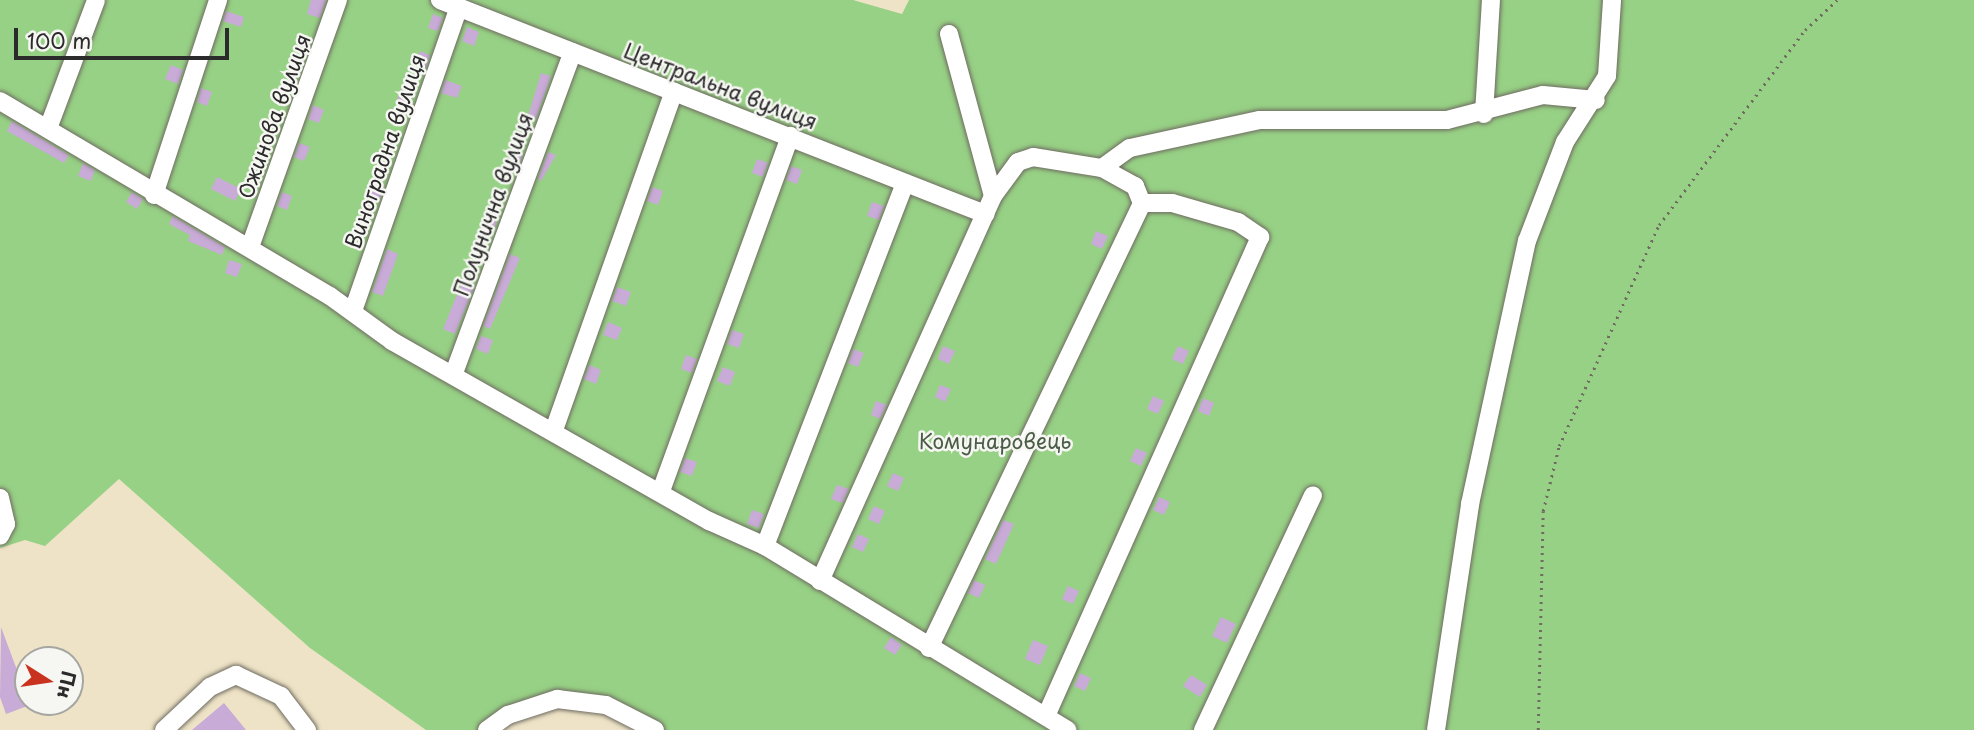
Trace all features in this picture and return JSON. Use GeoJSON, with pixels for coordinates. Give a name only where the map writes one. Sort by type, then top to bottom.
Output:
{"type":"FeatureCollection","features":[{"type":"Feature","properties":{"kind":"street"},"geometry":{"type":"LineString","coordinates":[[49,126],[96,0]]}},
{"type":"Feature","properties":{"kind":"street"},"geometry":{"type":"LineString","coordinates":[[154,195],[218,0]]}},
{"type":"Feature","properties":{"kind":"street","name":"Ожинова вулиця"},"geometry":{"type":"LineString","coordinates":[[250,247],[338,0]]}},
{"type":"Feature","properties":{"kind":"street","name":"Центральна вулиця"},"geometry":{"type":"LineString","coordinates":[[440,0],[985,214]]}},
{"type":"Feature","properties":{"kind":"street"},"geometry":{"type":"LineString","coordinates":[[1484,114],[1490,0]]}},
{"type":"Feature","properties":{"kind":"street"},"geometry":{"type":"LineString","coordinates":[[1436,730],[1470,504],[1527,241],[1565,142],[1596,100],[1613,47],[1612,0]]}},
{"type":"Feature","properties":{"kind":"street","name":"Виноградна вулиця"},"geometry":{"type":"LineString","coordinates":[[353,311],[458,7]]}},
{"type":"Feature","properties":{"kind":"street"},"geometry":{"type":"LineString","coordinates":[[949,34],[993,196]]}},
{"type":"Feature","properties":{"kind":"street","name":"Полунична вулиця"},"geometry":{"type":"LineString","coordinates":[[454,373],[573,52]]}},
{"type":"Feature","properties":{"kind":"street"},"geometry":{"type":"LineString","coordinates":[[554,430],[674,92]]}},
{"type":"Feature","properties":{"kind":"street"},"geometry":{"type":"LineString","coordinates":[[1102,168],[1130,148],[1260,120],[1447,120],[1484,114],[1543,95],[1596,100]]}},
{"type":"Feature","properties":{"kind":"street"},"geometry":{"type":"LineString","coordinates":[[0,100],[49,126],[154,195],[250,247],[353,311],[392,341],[765,546],[1068,730]]}},
{"type":"Feature","properties":{"kind":"street"},"geometry":{"type":"LineString","coordinates":[[661,491],[790,136]]}},
{"type":"Feature","properties":{"kind":"street"},"geometry":{"type":"LineString","coordinates":[[820,581],[993,196],[1018,162],[1033,157],[1102,168],[1135,186],[1142,203],[929,648]]}},
{"type":"Feature","properties":{"kind":"street"},"geometry":{"type":"LineString","coordinates":[[765,546],[905,183]]}},
{"type":"Feature","properties":{"kind":"street"},"geometry":{"type":"LineString","coordinates":[[1046,716],[1260,237],[1212,213],[1142,203]]}},
{"type":"Feature","properties":{"kind":"street"},"geometry":{"type":"LineString","coordinates":[[1203,730],[1313,495]]}},
{"type":"Feature","properties":{"kind":"street"},"geometry":{"type":"LineString","coordinates":[[0,498],[6,524],[0,536]]}},
{"type":"Feature","properties":{"kind":"street"},"geometry":{"type":"LineString","coordinates":[[163,730],[210,687],[236,675],[281,696],[307,730]]}},
{"type":"Feature","properties":{"kind":"street"},"geometry":{"type":"LineString","coordinates":[[487,730],[508,715],[556,699],[606,705],[654,730]]}},
{"type":"Feature","properties":{"kind":"path"},"geometry":{"type":"LineString","coordinates":[[1538,730],[1543,511],[1559,446],[1660,225],[1805,30],[1837,0]]}},
{"type":"Feature","properties":{"kind":"green space","name":"Комунаровець"},"geometry":{"type":"Polygon","coordinates":[[[0,0],[853,0],[902,14],[909,0],[1974,0],[1974,730],[655,730],[557,699],[487,730],[426,730],[310,648],[119,479],[45,546],[25,540],[0,548],[9,501],[0,488],[0,0]]]}},
{"type":"Feature","properties":{"kind":"building"},"geometry":{"type":"Polygon","coordinates":[[[311,0],[326,0],[320,18],[307,14],[311,0]]]}},
{"type":"Feature","properties":{"kind":"building"},"geometry":{"type":"Polygon","coordinates":[[[226,11],[244,17],[241,27],[223,21],[226,11]]]}},
{"type":"Feature","properties":{"kind":"building"},"geometry":{"type":"Polygon","coordinates":[[[433,14],[443,18],[438,31],[428,28],[433,14]]]}},
{"type":"Feature","properties":{"kind":"building"},"geometry":{"type":"Polygon","coordinates":[[[467,27],[479,32],[474,46],[462,41],[467,27]]]}},
{"type":"Feature","properties":{"kind":"building"},"geometry":{"type":"Polygon","coordinates":[[[420,51],[430,55],[426,68],[415,64],[420,51]]]}},
{"type":"Feature","properties":{"kind":"building"},"geometry":{"type":"Polygon","coordinates":[[[171,65],[183,70],[178,84],[165,79],[171,65]]]}},
{"type":"Feature","properties":{"kind":"building"},"geometry":{"type":"Polygon","coordinates":[[[541,73],[551,76],[536,119],[528,116],[541,73]]]}},
{"type":"Feature","properties":{"kind":"building"},"geometry":{"type":"Polygon","coordinates":[[[445,80],[462,86],[457,98],[441,93],[445,80]]]}},
{"type":"Feature","properties":{"kind":"building"},"geometry":{"type":"Polygon","coordinates":[[[402,87],[415,91],[409,105],[397,100],[402,87]]]}},
{"type":"Feature","properties":{"kind":"building"},"geometry":{"type":"Polygon","coordinates":[[[201,88],[212,92],[207,106],[197,102],[201,88]]]}},
{"type":"Feature","properties":{"kind":"building"},"geometry":{"type":"Polygon","coordinates":[[[313,105],[324,110],[319,123],[308,119],[313,105]]]}},
{"type":"Feature","properties":{"kind":"building"},"geometry":{"type":"Polygon","coordinates":[[[12,121],[69,155],[64,163],[7,131],[12,121]]]}},
{"type":"Feature","properties":{"kind":"building"},"geometry":{"type":"Polygon","coordinates":[[[388,132],[400,136],[395,150],[383,146],[388,132]]]}},
{"type":"Feature","properties":{"kind":"building"},"geometry":{"type":"Polygon","coordinates":[[[299,143],[310,147],[304,161],[294,157],[299,143]]]}},
{"type":"Feature","properties":{"kind":"building"},"geometry":{"type":"Polygon","coordinates":[[[512,150],[523,154],[518,168],[506,164],[512,150]]]}},
{"type":"Feature","properties":{"kind":"building"},"geometry":{"type":"Polygon","coordinates":[[[548,152],[556,155],[541,181],[538,179],[548,152]]]}},
{"type":"Feature","properties":{"kind":"building"},"geometry":{"type":"Polygon","coordinates":[[[757,159],[768,163],[763,177],[752,173],[757,159]]]}},
{"type":"Feature","properties":{"kind":"building"},"geometry":{"type":"Polygon","coordinates":[[[83,163],[95,170],[91,181],[78,176],[83,163]]]}},
{"type":"Feature","properties":{"kind":"building"},"geometry":{"type":"Polygon","coordinates":[[[791,166],[802,170],[797,184],[786,180],[791,166]]]}},
{"type":"Feature","properties":{"kind":"building"},"geometry":{"type":"Polygon","coordinates":[[[217,177],[241,189],[235,201],[211,189],[217,177]]]}},
{"type":"Feature","properties":{"kind":"building"},"geometry":{"type":"Polygon","coordinates":[[[373,184],[384,188],[379,202],[368,198],[373,184]]]}},
{"type":"Feature","properties":{"kind":"building"},"geometry":{"type":"Polygon","coordinates":[[[652,187],[663,191],[658,205],[647,201],[652,187]]]}},
{"type":"Feature","properties":{"kind":"building"},"geometry":{"type":"Polygon","coordinates":[[[132,192],[143,199],[137,209],[126,202],[132,192]]]}},
{"type":"Feature","properties":{"kind":"building"},"geometry":{"type":"Polygon","coordinates":[[[282,192],[292,196],[287,210],[277,206],[282,192]]]}},
{"type":"Feature","properties":{"kind":"building"},"geometry":{"type":"Polygon","coordinates":[[[872,202],[884,206],[879,220],[867,216],[872,202]]]}},
{"type":"Feature","properties":{"kind":"building"},"geometry":{"type":"Polygon","coordinates":[[[173,216],[225,247],[222,255],[188,241],[190,235],[169,224],[173,216]]]}},
{"type":"Feature","properties":{"kind":"building"},"geometry":{"type":"Polygon","coordinates":[[[485,217],[497,221],[492,235],[480,231],[485,217]]]}},
{"type":"Feature","properties":{"kind":"building"},"geometry":{"type":"Polygon","coordinates":[[[1096,231],[1108,236],[1102,249],[1091,244],[1096,231]]]}},
{"type":"Feature","properties":{"kind":"building"},"geometry":{"type":"Polygon","coordinates":[[[387,249],[398,254],[383,296],[372,292],[387,249]]]}},
{"type":"Feature","properties":{"kind":"building"},"geometry":{"type":"Polygon","coordinates":[[[510,254],[520,258],[490,329],[483,326],[510,254]]]}},
{"type":"Feature","properties":{"kind":"building"},"geometry":{"type":"Polygon","coordinates":[[[229,260],[242,264],[237,277],[225,273],[229,260]]]}},
{"type":"Feature","properties":{"kind":"building"},"geometry":{"type":"Polygon","coordinates":[[[463,280],[475,285],[455,334],[443,329],[463,280]]]}},
{"type":"Feature","properties":{"kind":"building"},"geometry":{"type":"Polygon","coordinates":[[[617,287],[631,292],[626,306],[612,301],[617,287]]]}},
{"type":"Feature","properties":{"kind":"building"},"geometry":{"type":"Polygon","coordinates":[[[608,322],[622,328],[617,340],[603,335],[608,322]]]}},
{"type":"Feature","properties":{"kind":"building"},"geometry":{"type":"Polygon","coordinates":[[[732,330],[744,334],[739,348],[727,344],[732,330]]]}},
{"type":"Feature","properties":{"kind":"building"},"geometry":{"type":"Polygon","coordinates":[[[481,336],[493,340],[488,354],[476,349],[481,336]]]}},
{"type":"Feature","properties":{"kind":"building"},"geometry":{"type":"Polygon","coordinates":[[[943,346],[955,351],[949,364],[938,359],[943,346]]]}},
{"type":"Feature","properties":{"kind":"building"},"geometry":{"type":"Polygon","coordinates":[[[1178,346],[1189,351],[1183,364],[1172,359],[1178,346]]]}},
{"type":"Feature","properties":{"kind":"building"},"geometry":{"type":"Polygon","coordinates":[[[853,349],[864,353],[858,367],[848,363],[853,349]]]}},
{"type":"Feature","properties":{"kind":"building"},"geometry":{"type":"Polygon","coordinates":[[[686,355],[697,359],[692,373],[681,369],[686,355]]]}},
{"type":"Feature","properties":{"kind":"building"},"geometry":{"type":"Polygon","coordinates":[[[589,365],[601,370],[596,384],[584,379],[589,365]]]}},
{"type":"Feature","properties":{"kind":"building"},"geometry":{"type":"Polygon","coordinates":[[[723,367],[735,372],[730,386],[717,381],[723,367]]]}},
{"type":"Feature","properties":{"kind":"building"},"geometry":{"type":"Polygon","coordinates":[[[940,385],[951,389],[945,402],[935,397],[940,385]]]}},
{"type":"Feature","properties":{"kind":"building"},"geometry":{"type":"Polygon","coordinates":[[[1153,396],[1164,401],[1158,414],[1147,409],[1153,396]]]}},
{"type":"Feature","properties":{"kind":"building"},"geometry":{"type":"Polygon","coordinates":[[[1203,398],[1214,403],[1209,416],[1198,411],[1203,398]]]}},
{"type":"Feature","properties":{"kind":"building"},"geometry":{"type":"Polygon","coordinates":[[[876,401],[887,405],[880,419],[871,415],[876,401]]]}},
{"type":"Feature","properties":{"kind":"building"},"geometry":{"type":"Polygon","coordinates":[[[1136,448],[1147,453],[1141,466],[1130,461],[1136,448]]]}},
{"type":"Feature","properties":{"kind":"building"},"geometry":{"type":"Polygon","coordinates":[[[685,458],[697,462],[692,476],[680,472],[685,458]]]}},
{"type":"Feature","properties":{"kind":"building"},"geometry":{"type":"Polygon","coordinates":[[[893,473],[904,478],[898,491],[887,486],[893,473]]]}},
{"type":"Feature","properties":{"kind":"building"},"geometry":{"type":"Polygon","coordinates":[[[837,485],[849,489],[843,503],[831,499],[837,485]]]}},
{"type":"Feature","properties":{"kind":"building"},"geometry":{"type":"Polygon","coordinates":[[[1159,497],[1170,502],[1164,515],[1153,510],[1159,497]]]}},
{"type":"Feature","properties":{"kind":"building"},"geometry":{"type":"Polygon","coordinates":[[[874,506],[885,511],[879,524],[868,519],[874,506]]]}},
{"type":"Feature","properties":{"kind":"building"},"geometry":{"type":"Polygon","coordinates":[[[752,510],[764,514],[759,528],[747,524],[752,510]]]}},
{"type":"Feature","properties":{"kind":"building"},"geometry":{"type":"Polygon","coordinates":[[[1003,520],[1014,524],[996,564],[985,559],[1003,520]]]}},
{"type":"Feature","properties":{"kind":"building"},"geometry":{"type":"Polygon","coordinates":[[[858,534],[869,539],[863,552],[852,547],[858,534]]]}},
{"type":"Feature","properties":{"kind":"building"},"geometry":{"type":"Polygon","coordinates":[[[974,580],[985,585],[979,598],[968,593],[974,580]]]}},
{"type":"Feature","properties":{"kind":"building"},"geometry":{"type":"Polygon","coordinates":[[[1068,586],[1079,591],[1073,604],[1062,599],[1068,586]]]}},
{"type":"Feature","properties":{"kind":"building"},"geometry":{"type":"Polygon","coordinates":[[[1221,617],[1236,624],[1227,643],[1212,636],[1221,617]]]}},
{"type":"Feature","properties":{"kind":"building"},"geometry":{"type":"Polygon","coordinates":[[[1,627],[14,662],[14,711],[6,714],[0,697],[1,627]]]}},
{"type":"Feature","properties":{"kind":"building"},"geometry":{"type":"Polygon","coordinates":[[[891,637],[902,645],[895,655],[884,648],[891,637]]]}},
{"type":"Feature","properties":{"kind":"building"},"geometry":{"type":"Polygon","coordinates":[[[1033,640],[1048,646],[1040,665],[1025,659],[1033,640]]]}},
{"type":"Feature","properties":{"kind":"building"},"geometry":{"type":"Polygon","coordinates":[[[1080,673],[1091,678],[1085,691],[1074,686],[1080,673]]]}},
{"type":"Feature","properties":{"kind":"building"},"geometry":{"type":"Polygon","coordinates":[[[1191,675],[1207,685],[1200,697],[1183,686],[1191,675]]]}},
{"type":"Feature","properties":{"kind":"building"},"geometry":{"type":"Polygon","coordinates":[[[224,703],[246,730],[192,730],[224,703]]]}}]}
